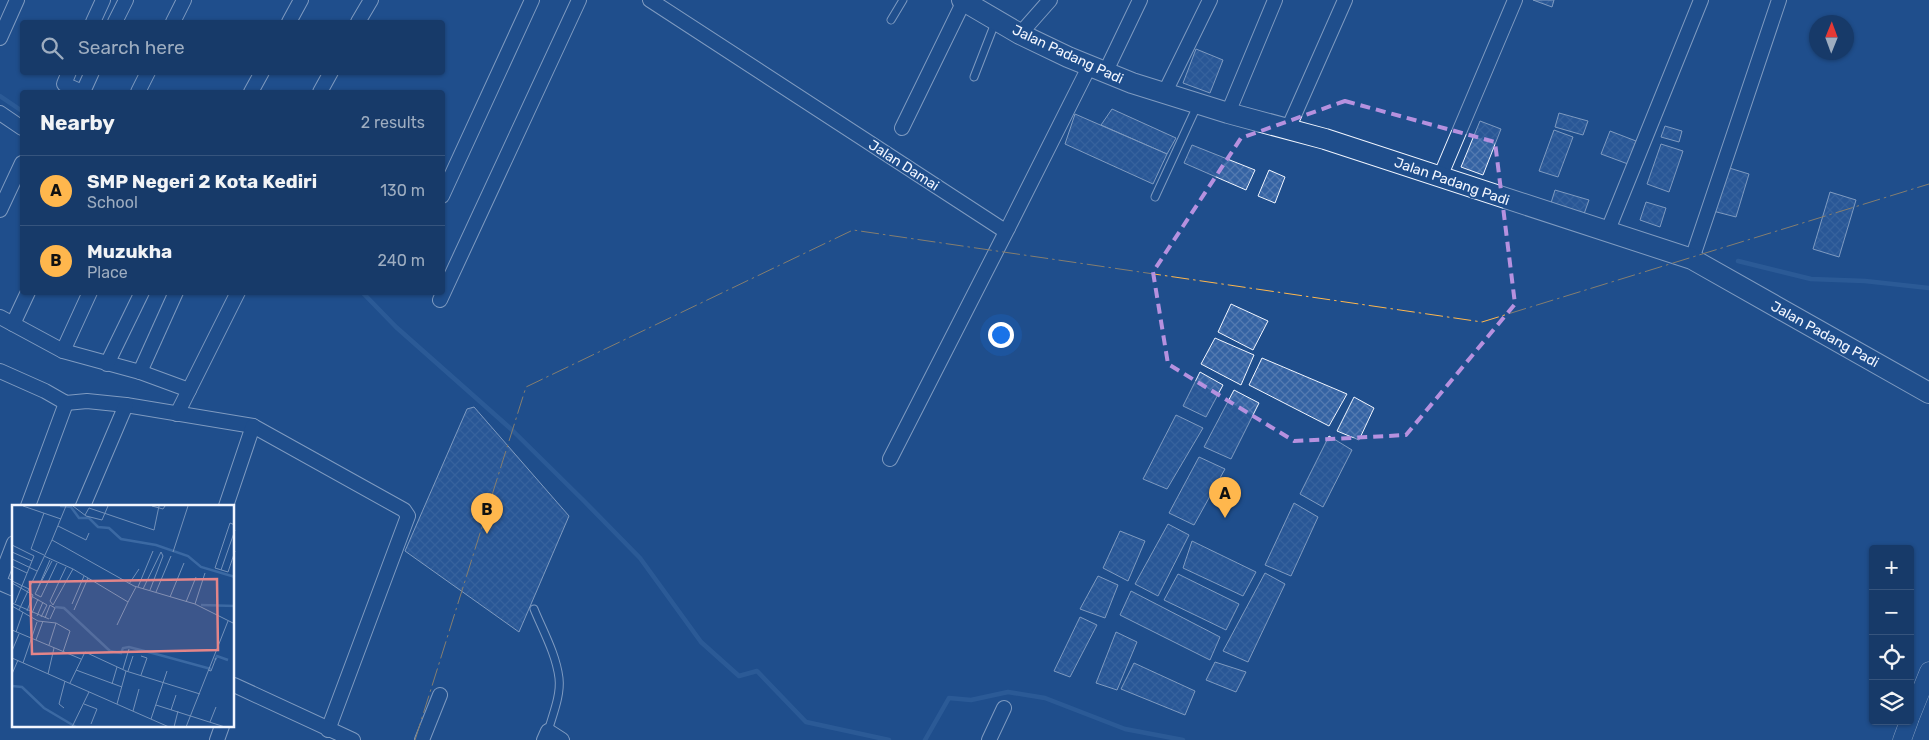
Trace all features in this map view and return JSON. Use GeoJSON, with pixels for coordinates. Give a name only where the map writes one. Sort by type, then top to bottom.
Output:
{"type":"FeatureCollection","features":[{"type":"Feature","properties":{"kind":"main road","name":"Jalan Padang Padi"},"geometry":{"type":"LineString","coordinates":[[963,1],[1020,34],[1097,70],[1164,94],[1228,114],[1288,129],[1608,230],[1692,259],[1929,393]]}},
{"type":"Feature","properties":{"kind":"street"},"geometry":{"type":"LineString","coordinates":[[0,38],[17,0]]}},
{"type":"Feature","properties":{"kind":"street"},"geometry":{"type":"LineString","coordinates":[[94,20],[103,0]]}},
{"type":"Feature","properties":{"kind":"street"},"geometry":{"type":"LineString","coordinates":[[117,20],[126,0]]}},
{"type":"Feature","properties":{"kind":"street"},"geometry":{"type":"LineString","coordinates":[[174,20],[184,0]]}},
{"type":"Feature","properties":{"kind":"street"},"geometry":{"type":"LineString","coordinates":[[290,20],[301,0]]}},
{"type":"Feature","properties":{"kind":"street"},"geometry":{"type":"LineString","coordinates":[[359,20],[371,0]]}},
{"type":"Feature","properties":{"kind":"street"},"geometry":{"type":"LineString","coordinates":[[445,189],[532,0]]}},
{"type":"Feature","properties":{"kind":"street"},"geometry":{"type":"LineString","coordinates":[[445,289],[579,0]]}},
{"type":"Feature","properties":{"kind":"street","name":"Jalan Damai"},"geometry":{"type":"LineString","coordinates":[[650,0],[996,226],[1002,229],[1008,228]]}},
{"type":"Feature","properties":{"kind":"street"},"geometry":{"type":"LineString","coordinates":[[1020,34],[1050,0]]}},
{"type":"Feature","properties":{"kind":"street"},"geometry":{"type":"LineString","coordinates":[[890,459],[1008,228],[1097,70],[1140,0]]}},
{"type":"Feature","properties":{"kind":"street"},"geometry":{"type":"LineString","coordinates":[[1164,94],[1210,0]]}},
{"type":"Feature","properties":{"kind":"street"},"geometry":{"type":"LineString","coordinates":[[1228,114],[1275,0]]}},
{"type":"Feature","properties":{"kind":"street"},"geometry":{"type":"LineString","coordinates":[[1288,129],[1345,0]]}},
{"type":"Feature","properties":{"kind":"street"},"geometry":{"type":"LineString","coordinates":[[1440,177],[1516,0]]}},
{"type":"Feature","properties":{"kind":"street"},"geometry":{"type":"LineString","coordinates":[[1608,230],[1701,0]]}},
{"type":"Feature","properties":{"kind":"street"},"geometry":{"type":"LineString","coordinates":[[1692,259],[1779,0]]}},
{"type":"Feature","properties":{"kind":"street"},"geometry":{"type":"LineString","coordinates":[[902,128],[963,1]]}},
{"type":"Feature","properties":{"kind":"street"},"geometry":{"type":"LineString","coordinates":[[84,90],[91,75]]}},
{"type":"Feature","properties":{"kind":"street"},"geometry":{"type":"LineString","coordinates":[[139,90],[146,75]]}},
{"type":"Feature","properties":{"kind":"street"},"geometry":{"type":"LineString","coordinates":[[252,90],[260,75]]}},
{"type":"Feature","properties":{"kind":"street"},"geometry":{"type":"LineString","coordinates":[[321,90],[328,75]]}},
{"type":"Feature","properties":{"kind":"street"},"geometry":{"type":"LineString","coordinates":[[65,83],[79,90]]}},
{"type":"Feature","properties":{"kind":"street"},"geometry":{"type":"LineString","coordinates":[[0,113],[20,127]]}},
{"type":"Feature","properties":{"kind":"street"},"geometry":{"type":"LineString","coordinates":[[0,210],[20,167]]}},
{"type":"Feature","properties":{"kind":"street"},"geometry":{"type":"LineString","coordinates":[[13,324],[27,295]]}},
{"type":"Feature","properties":{"kind":"street"},"geometry":{"type":"LineString","coordinates":[[63,351],[89,295]]}},
{"type":"Feature","properties":{"kind":"street"},"geometry":{"type":"LineString","coordinates":[[107,364],[141,295]]}},
{"type":"Feature","properties":{"kind":"street"},"geometry":{"type":"LineString","coordinates":[[140,372],[175,295]]}},
{"type":"Feature","properties":{"kind":"street"},"geometry":{"type":"LineString","coordinates":[[177,414],[236,295]]}},
{"type":"Feature","properties":{"kind":"street"},"geometry":{"type":"LineString","coordinates":[[440,300],[442,295]]}},
{"type":"Feature","properties":{"kind":"street"},"geometry":{"type":"LineString","coordinates":[[0,317],[63,351],[140,372],[189,390]]}},
{"type":"Feature","properties":{"kind":"street"},"geometry":{"type":"LineString","coordinates":[[0,370],[66,403],[87,401],[126,405],[253,426],[397,505],[408,516],[328,730]]}},
{"type":"Feature","properties":{"kind":"street"},"geometry":{"type":"LineString","coordinates":[[28,505],[66,403]]}},
{"type":"Feature","properties":{"kind":"street"},"geometry":{"type":"LineString","coordinates":[[83,505],[126,405]]}},
{"type":"Feature","properties":{"kind":"street"},"geometry":{"type":"LineString","coordinates":[[226,505],[253,426]]}},
{"type":"Feature","properties":{"kind":"street"},"geometry":{"type":"LineString","coordinates":[[0,579],[12,548]]}},
{"type":"Feature","properties":{"kind":"street"},"geometry":{"type":"LineString","coordinates":[[0,583],[12,588]]}},
{"type":"Feature","properties":{"kind":"street"},"geometry":{"type":"LineString","coordinates":[[1914,710],[1929,671]]}},
{"type":"Feature","properties":{"kind":"street"},"geometry":{"type":"LineString","coordinates":[[235,689],[353,740]]}},
{"type":"Feature","properties":{"kind":"street"},"geometry":{"type":"LineString","coordinates":[[422,740],[440,695]]}},
{"type":"Feature","properties":{"kind":"street"},"geometry":{"type":"LineString","coordinates":[[989,740],[1004,708]]}},
{"type":"Feature","properties":{"kind":"street"},"geometry":{"type":"LineString","coordinates":[[1902,740],[1908,725]]}},
{"type":"Feature","properties":{"kind":"street"},"geometry":{"type":"LineString","coordinates":[[217,740],[221,728]]}},
{"type":"Feature","properties":{"kind":"street"},"geometry":{"type":"LineString","coordinates":[[546,735],[562,740]]}},
{"type":"Feature","properties":{"kind":"lane"},"geometry":{"type":"LineString","coordinates":[[891,20],[902,0]]}},
{"type":"Feature","properties":{"kind":"lane"},"geometry":{"type":"LineString","coordinates":[[974,76],[996,20]]}},
{"type":"Feature","properties":{"kind":"lane"},"geometry":{"type":"LineString","coordinates":[[1155,197],[1198,104]]}},
{"type":"Feature","properties":{"kind":"lane"},"geometry":{"type":"LineString","coordinates":[[534,609],[553,655],[559,679],[558,696],[546,735]]}},
{"type":"Feature","properties":{"kind":"highlighted area"},"geometry":{"type":"Polygon","coordinates":[[[1345,101],[1495,142],[1515,304],[1406,435],[1294,441],[1168,364],[1153,272],[1241,138],[1345,101]]]}},
{"type":"Feature","properties":{"kind":"building"},"geometry":{"type":"Polygon","coordinates":[[[1533,0],[1554,0],[1552,7],[1533,0]]]}},
{"type":"Feature","properties":{"kind":"building"},"geometry":{"type":"Polygon","coordinates":[[[1196,49],[1223,60],[1210,93],[1183,83],[1196,49]]]}},
{"type":"Feature","properties":{"kind":"building"},"geometry":{"type":"Polygon","coordinates":[[[1112,109],[1176,138],[1167,154],[1101,125],[1112,109]]]}},
{"type":"Feature","properties":{"kind":"building"},"geometry":{"type":"Polygon","coordinates":[[[1559,113],[1588,121],[1583,135],[1555,127],[1559,113]]]}},
{"type":"Feature","properties":{"kind":"building"},"geometry":{"type":"Polygon","coordinates":[[[1075,114],[1167,154],[1153,184],[1065,144],[1075,114]]]}},
{"type":"Feature","properties":{"kind":"building"},"geometry":{"type":"Polygon","coordinates":[[[1480,121],[1501,129],[1483,175],[1461,167],[1480,121]]]}},
{"type":"Feature","properties":{"kind":"building"},"geometry":{"type":"Polygon","coordinates":[[[1665,126],[1682,131],[1679,142],[1661,137],[1665,126]]]}},
{"type":"Feature","properties":{"kind":"building"},"geometry":{"type":"Polygon","coordinates":[[[1554,130],[1573,137],[1558,177],[1539,171],[1554,130]]]}},
{"type":"Feature","properties":{"kind":"building"},"geometry":{"type":"Polygon","coordinates":[[[1610,131],[1636,141],[1628,164],[1601,154],[1610,131]]]}},
{"type":"Feature","properties":{"kind":"building"},"geometry":{"type":"Polygon","coordinates":[[[1661,144],[1683,151],[1669,192],[1647,184],[1661,144]]]}},
{"type":"Feature","properties":{"kind":"building"},"geometry":{"type":"Polygon","coordinates":[[[1192,145],[1255,170],[1246,190],[1184,163],[1192,145]]]}},
{"type":"Feature","properties":{"kind":"building"},"geometry":{"type":"Polygon","coordinates":[[[1726,167],[1749,174],[1736,217],[1713,211],[1726,167]]]}},
{"type":"Feature","properties":{"kind":"building"},"geometry":{"type":"Polygon","coordinates":[[[1269,170],[1285,177],[1275,203],[1258,196],[1269,170]]]}},
{"type":"Feature","properties":{"kind":"building"},"geometry":{"type":"Polygon","coordinates":[[[1555,190],[1589,200],[1584,214],[1551,203],[1555,190]]]}},
{"type":"Feature","properties":{"kind":"building"},"geometry":{"type":"Polygon","coordinates":[[[1830,192],[1856,200],[1839,257],[1813,249],[1830,192]]]}},
{"type":"Feature","properties":{"kind":"building"},"geometry":{"type":"Polygon","coordinates":[[[1646,202],[1666,208],[1660,227],[1640,220],[1646,202]]]}},
{"type":"Feature","properties":{"kind":"building"},"geometry":{"type":"Polygon","coordinates":[[[1231,304],[1268,321],[1253,350],[1218,332],[1231,304]]]}},
{"type":"Feature","properties":{"kind":"building"},"geometry":{"type":"Polygon","coordinates":[[[1215,338],[1254,355],[1241,385],[1201,364],[1215,338]]]}},
{"type":"Feature","properties":{"kind":"building"},"geometry":{"type":"Polygon","coordinates":[[[1262,358],[1347,394],[1329,426],[1249,385],[1262,358]]]}},
{"type":"Feature","properties":{"kind":"building"},"geometry":{"type":"Polygon","coordinates":[[[1200,372],[1223,385],[1206,417],[1183,406],[1200,372]]]}},
{"type":"Feature","properties":{"kind":"building"},"geometry":{"type":"Polygon","coordinates":[[[1234,390],[1259,403],[1231,459],[1204,447],[1234,390]]]}},
{"type":"Feature","properties":{"kind":"building"},"geometry":{"type":"Polygon","coordinates":[[[1354,397],[1374,408],[1359,440],[1337,431],[1354,397]]]}},
{"type":"Feature","properties":{"kind":"building"},"geometry":{"type":"Polygon","coordinates":[[[474,407],[569,516],[519,632],[405,551],[467,409],[474,407]]]}},
{"type":"Feature","properties":{"kind":"building"},"geometry":{"type":"Polygon","coordinates":[[[1176,415],[1203,428],[1167,489],[1143,479],[1176,415]]]}},
{"type":"Feature","properties":{"kind":"building"},"geometry":{"type":"Polygon","coordinates":[[[1329,436],[1352,450],[1323,507],[1300,494],[1329,436]]]}},
{"type":"Feature","properties":{"kind":"building"},"geometry":{"type":"Polygon","coordinates":[[[1199,457],[1225,469],[1194,525],[1169,513],[1199,457]]]}},
{"type":"Feature","properties":{"kind":"building"},"geometry":{"type":"Polygon","coordinates":[[[1294,503],[1318,517],[1291,576],[1265,565],[1294,503]]]}},
{"type":"Feature","properties":{"kind":"building"},"geometry":{"type":"Polygon","coordinates":[[[1168,524],[1189,535],[1158,596],[1135,584],[1168,524]]]}},
{"type":"Feature","properties":{"kind":"building"},"geometry":{"type":"Polygon","coordinates":[[[1120,531],[1145,541],[1128,581],[1103,568],[1120,531]]]}},
{"type":"Feature","properties":{"kind":"building"},"geometry":{"type":"Polygon","coordinates":[[[1192,541],[1256,572],[1243,596],[1183,568],[1192,541]]]}},
{"type":"Feature","properties":{"kind":"building"},"geometry":{"type":"Polygon","coordinates":[[[1265,573],[1285,584],[1248,662],[1223,651],[1265,573]]]}},
{"type":"Feature","properties":{"kind":"building"},"geometry":{"type":"Polygon","coordinates":[[[1178,574],[1239,604],[1226,630],[1164,600],[1178,574]]]}},
{"type":"Feature","properties":{"kind":"building"},"geometry":{"type":"Polygon","coordinates":[[[1098,576],[1118,585],[1105,618],[1080,609],[1098,576]]]}},
{"type":"Feature","properties":{"kind":"building"},"geometry":{"type":"Polygon","coordinates":[[[1131,591],[1220,637],[1210,660],[1120,615],[1131,591]]]}},
{"type":"Feature","properties":{"kind":"building"},"geometry":{"type":"Polygon","coordinates":[[[1080,617],[1097,625],[1070,677],[1054,671],[1080,617]]]}},
{"type":"Feature","properties":{"kind":"building"},"geometry":{"type":"Polygon","coordinates":[[[1116,632],[1137,642],[1117,690],[1096,683],[1116,632]]]}},
{"type":"Feature","properties":{"kind":"building"},"geometry":{"type":"Polygon","coordinates":[[[1215,662],[1246,672],[1236,692],[1206,680],[1215,662]]]}},
{"type":"Feature","properties":{"kind":"building"},"geometry":{"type":"Polygon","coordinates":[[[1134,663],[1195,691],[1185,715],[1121,689],[1134,663]]]}},
{"type":"Feature","properties":{"kind":"waterway"},"geometry":{"type":"LineString","coordinates":[[0,96],[20,110]]}},
{"type":"Feature","properties":{"kind":"waterway"},"geometry":{"type":"LineString","coordinates":[[1738,261],[1811,279],[1865,281],[1929,288]]}},
{"type":"Feature","properties":{"kind":"waterway"},"geometry":{"type":"LineString","coordinates":[[365,295],[396,327],[511,429],[640,558],[701,642],[739,676],[757,671],[806,722],[889,740]]}},
{"type":"Feature","properties":{"kind":"waterway"},"geometry":{"type":"LineString","coordinates":[[925,740],[949,698],[971,700],[1008,692],[1045,698],[1125,729],[1183,740]]}},
{"type":"Feature","properties":{"kind":"power"},"geometry":{"type":"LineString","coordinates":[[415,740],[526,387],[853,230],[1482,322],[1929,184]]}},
{"type":"Feature","properties":{"kind":"place","name":"SMP Negeri 2 Kota Kediri"},"geometry":{"type":"Point","coordinates":[1225,518]}},
{"type":"Feature","properties":{"kind":"place","name":"Muzukha"},"geometry":{"type":"Point","coordinates":[487,534]}}]}
